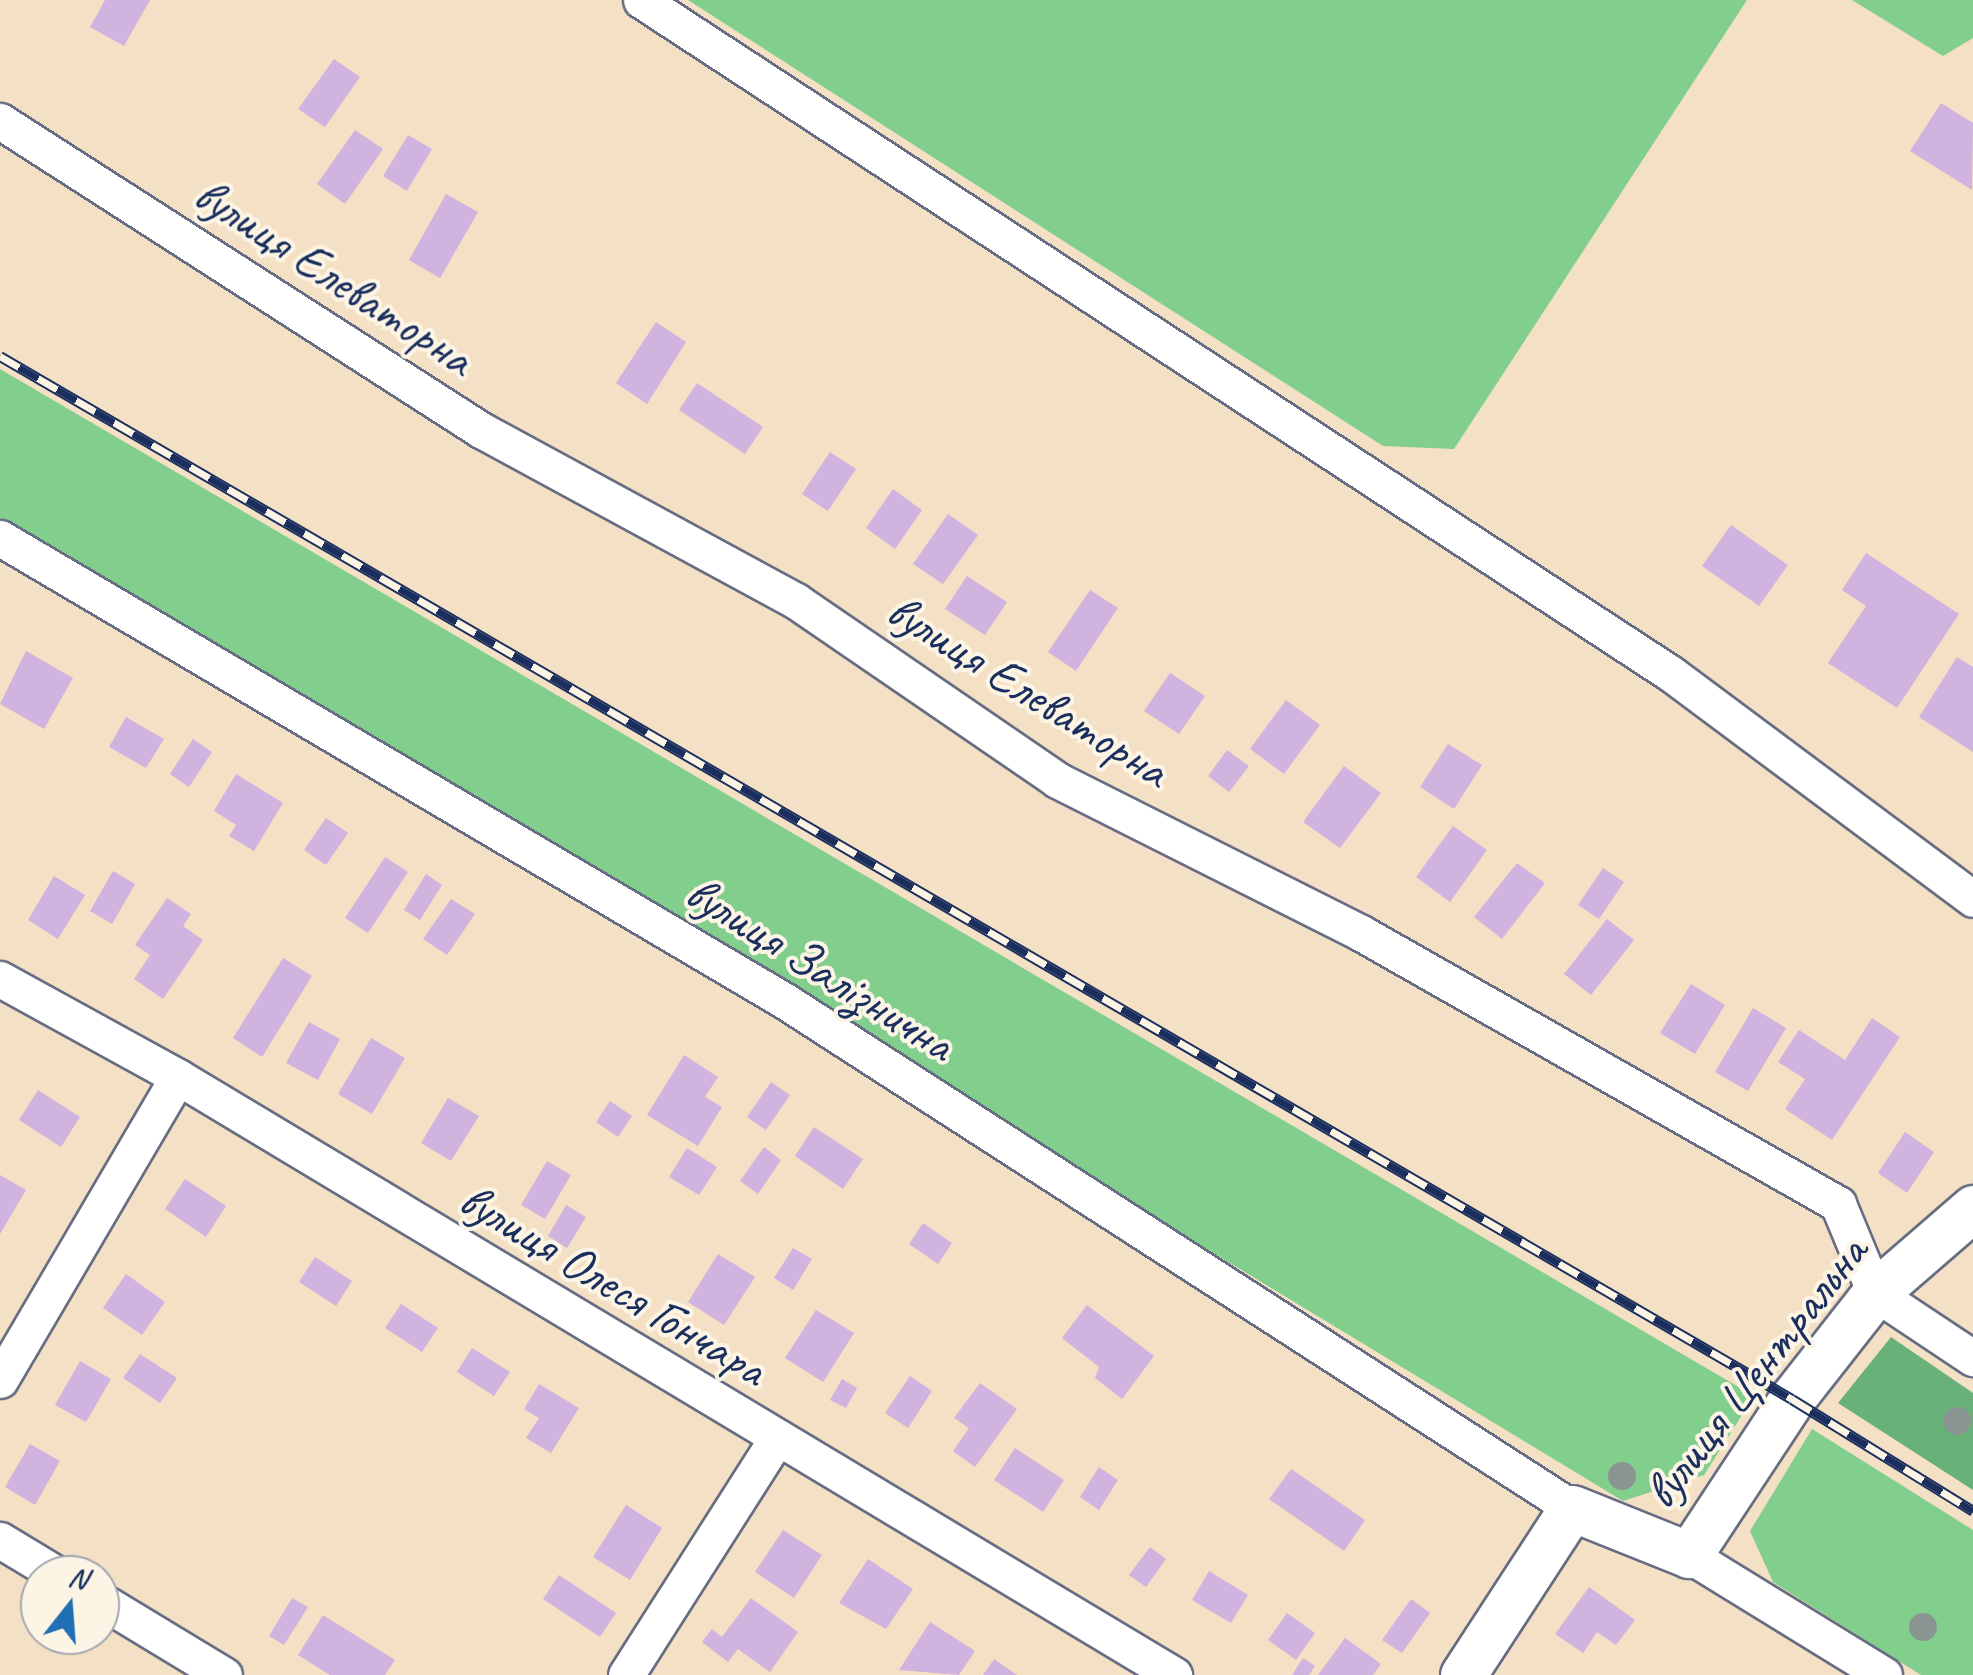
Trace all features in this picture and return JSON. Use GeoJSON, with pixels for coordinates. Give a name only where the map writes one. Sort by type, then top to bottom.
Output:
{"type":"FeatureCollection","features":[{"type":"Feature","properties":{"kind":"main road","name":"вулиця Центральна"},"geometry":{"type":"LineString","coordinates":[[1463,1675],[1572,1508],[1689,1555],[1792,1398],[1874,1293],[1973,1208]]}},
{"type":"Feature","properties":{"kind":"street"},"geometry":{"type":"LineString","coordinates":[[640,0],[1670,673],[1973,898]]}},
{"type":"Feature","properties":{"kind":"street","name":"вулиця Елеваторна"},"geometry":{"type":"LineString","coordinates":[[0,121],[481,430],[796,601],[1058,780],[1361,934],[1838,1204],[1874,1293]]}},
{"type":"Feature","properties":{"kind":"street","name":"вулиця Залізнична"},"geometry":{"type":"LineString","coordinates":[[0,538],[785,1001],[1572,1508]]}},
{"type":"Feature","properties":{"kind":"street","name":"вулиця Олеся Гончара"},"geometry":{"type":"LineString","coordinates":[[0,979],[178,1078],[775,1441],[1174,1675]]}},
{"type":"Feature","properties":{"kind":"street"},"geometry":{"type":"LineString","coordinates":[[0,1380],[178,1078]]}},
{"type":"Feature","properties":{"kind":"street"},"geometry":{"type":"LineString","coordinates":[[1874,1293],[1973,1358]]}},
{"type":"Feature","properties":{"kind":"street"},"geometry":{"type":"LineString","coordinates":[[626,1675],[775,1441]]}},
{"type":"Feature","properties":{"kind":"street"},"geometry":{"type":"LineString","coordinates":[[0,1540],[25,1555]]}},
{"type":"Feature","properties":{"kind":"street"},"geometry":{"type":"LineString","coordinates":[[1689,1555],[1884,1675]]}},
{"type":"Feature","properties":{"kind":"street"},"geometry":{"type":"LineString","coordinates":[[120,1612],[224,1675]]}},
{"type":"Feature","properties":{"kind":"green space"},"geometry":{"type":"Polygon","coordinates":[[[688,0],[1747,0],[1454,449],[1383,446],[688,0]]]}},
{"type":"Feature","properties":{"kind":"green space"},"geometry":{"type":"Polygon","coordinates":[[[1852,0],[1973,0],[1973,38],[1943,56],[1852,0]]]}},
{"type":"Feature","properties":{"kind":"green space"},"geometry":{"type":"Polygon","coordinates":[[[0,369],[1754,1396],[1704,1475],[1623,1501],[0,518],[0,369]]]}},
{"type":"Feature","properties":{"kind":"green space"},"geometry":{"type":"Polygon","coordinates":[[[1891,1337],[1973,1393],[1973,1490],[1838,1403],[1891,1337]]]}},
{"type":"Feature","properties":{"kind":"green space"},"geometry":{"type":"Polygon","coordinates":[[[1812,1429],[1973,1530],[1973,1675],[1921,1675],[1773,1582],[1750,1531],[1812,1429]]]}},
{"type":"Feature","properties":{"kind":"building"},"geometry":{"type":"Polygon","coordinates":[[[105,0],[150,0],[124,46],[90,27],[105,0]]]}},
{"type":"Feature","properties":{"kind":"building"},"geometry":{"type":"Polygon","coordinates":[[[334,59],[360,77],[325,127],[298,109],[334,59]]]}},
{"type":"Feature","properties":{"kind":"building"},"geometry":{"type":"Polygon","coordinates":[[[1941,103],[1973,123],[1972,190],[1910,151],[1941,103]]]}},
{"type":"Feature","properties":{"kind":"building"},"geometry":{"type":"Polygon","coordinates":[[[355,130],[383,149],[345,204],[317,184],[355,130]]]}},
{"type":"Feature","properties":{"kind":"building"},"geometry":{"type":"Polygon","coordinates":[[[408,135],[432,149],[407,191],[383,176],[408,135]]]}},
{"type":"Feature","properties":{"kind":"building"},"geometry":{"type":"Polygon","coordinates":[[[446,194],[478,212],[440,278],[409,260],[446,194]]]}},
{"type":"Feature","properties":{"kind":"building"},"geometry":{"type":"Polygon","coordinates":[[[656,322],[686,342],[647,404],[616,383],[656,322]]]}},
{"type":"Feature","properties":{"kind":"building"},"geometry":{"type":"Polygon","coordinates":[[[697,383],[763,427],[745,454],[679,410],[697,383]]]}},
{"type":"Feature","properties":{"kind":"building"},"geometry":{"type":"Polygon","coordinates":[[[830,452],[856,469],[828,511],[802,494],[830,452]]]}},
{"type":"Feature","properties":{"kind":"building"},"geometry":{"type":"Polygon","coordinates":[[[893,489],[922,510],[895,549],[866,528],[893,489]]]}},
{"type":"Feature","properties":{"kind":"building"},"geometry":{"type":"Polygon","coordinates":[[[948,514],[978,535],[943,584],[913,564],[948,514]]]}},
{"type":"Feature","properties":{"kind":"building"},"geometry":{"type":"Polygon","coordinates":[[[1731,525],[1788,565],[1759,606],[1702,566],[1731,525]]]}},
{"type":"Feature","properties":{"kind":"building"},"geometry":{"type":"Polygon","coordinates":[[[1866,553],[1959,614],[1897,708],[1828,663],[1866,606],[1842,590],[1866,553]]]}},
{"type":"Feature","properties":{"kind":"building"},"geometry":{"type":"Polygon","coordinates":[[[967,576],[1007,602],[985,635],[945,609],[967,576]]]}},
{"type":"Feature","properties":{"kind":"building"},"geometry":{"type":"Polygon","coordinates":[[[1090,590],[1118,608],[1076,671],[1048,652],[1090,590]]]}},
{"type":"Feature","properties":{"kind":"building"},"geometry":{"type":"Polygon","coordinates":[[[26,651],[73,678],[44,729],[0,704],[26,651]]]}},
{"type":"Feature","properties":{"kind":"building"},"geometry":{"type":"Polygon","coordinates":[[[1957,657],[1973,667],[1973,752],[1919,717],[1957,657]]]}},
{"type":"Feature","properties":{"kind":"building"},"geometry":{"type":"Polygon","coordinates":[[[1170,673],[1205,696],[1179,734],[1144,711],[1170,673]]]}},
{"type":"Feature","properties":{"kind":"building"},"geometry":{"type":"Polygon","coordinates":[[[1286,700],[1320,725],[1284,774],[1250,749],[1286,700]]]}},
{"type":"Feature","properties":{"kind":"building"},"geometry":{"type":"Polygon","coordinates":[[[126,717],[164,739],[146,768],[109,747],[126,717]]]}},
{"type":"Feature","properties":{"kind":"building"},"geometry":{"type":"Polygon","coordinates":[[[193,739],[212,752],[189,787],[170,774],[193,739]]]}},
{"type":"Feature","properties":{"kind":"building"},"geometry":{"type":"Polygon","coordinates":[[[1448,744],[1482,765],[1454,809],[1420,787],[1448,744]]]}},
{"type":"Feature","properties":{"kind":"building"},"geometry":{"type":"Polygon","coordinates":[[[1227,750],[1249,766],[1229,792],[1208,776],[1227,750]]]}},
{"type":"Feature","properties":{"kind":"building"},"geometry":{"type":"Polygon","coordinates":[[[1344,766],[1381,793],[1340,848],[1303,822],[1344,766]]]}},
{"type":"Feature","properties":{"kind":"building"},"geometry":{"type":"Polygon","coordinates":[[[236,774],[283,803],[254,851],[229,836],[236,825],[214,811],[236,774]]]}},
{"type":"Feature","properties":{"kind":"building"},"geometry":{"type":"Polygon","coordinates":[[[326,818],[348,833],[326,865],[304,850],[326,818]]]}},
{"type":"Feature","properties":{"kind":"building"},"geometry":{"type":"Polygon","coordinates":[[[1453,826],[1487,850],[1450,902],[1416,877],[1453,826]]]}},
{"type":"Feature","properties":{"kind":"building"},"geometry":{"type":"Polygon","coordinates":[[[385,857],[408,872],[368,933],[345,918],[385,857]]]}},
{"type":"Feature","properties":{"kind":"building"},"geometry":{"type":"Polygon","coordinates":[[[1517,863],[1545,883],[1502,939],[1474,917],[1517,863]]]}},
{"type":"Feature","properties":{"kind":"building"},"geometry":{"type":"Polygon","coordinates":[[[1603,868],[1624,882],[1599,919],[1578,905],[1603,868]]]}},
{"type":"Feature","properties":{"kind":"building"},"geometry":{"type":"Polygon","coordinates":[[[113,871],[135,884],[112,924],[90,911],[113,871]]]}},
{"type":"Feature","properties":{"kind":"building"},"geometry":{"type":"Polygon","coordinates":[[[426,874],[442,885],[420,920],[404,910],[426,874]]]}},
{"type":"Feature","properties":{"kind":"building"},"geometry":{"type":"Polygon","coordinates":[[[54,876],[85,895],[58,939],[28,920],[54,876]]]}},
{"type":"Feature","properties":{"kind":"building"},"geometry":{"type":"Polygon","coordinates":[[[167,898],[191,914],[183,926],[203,940],[163,999],[134,979],[150,955],[135,945],[167,898]]]}},
{"type":"Feature","properties":{"kind":"building"},"geometry":{"type":"Polygon","coordinates":[[[451,899],[475,914],[447,955],[423,939],[451,899]]]}},
{"type":"Feature","properties":{"kind":"building"},"geometry":{"type":"Polygon","coordinates":[[[1607,919],[1634,940],[1591,995],[1564,974],[1607,919]]]}},
{"type":"Feature","properties":{"kind":"building"},"geometry":{"type":"Polygon","coordinates":[[[283,958],[312,976],[262,1057],[233,1038],[283,958]]]}},
{"type":"Feature","properties":{"kind":"building"},"geometry":{"type":"Polygon","coordinates":[[[1691,984],[1725,1005],[1695,1054],[1660,1033],[1691,984]]]}},
{"type":"Feature","properties":{"kind":"building"},"geometry":{"type":"Polygon","coordinates":[[[1753,1008],[1786,1028],[1748,1091],[1715,1072],[1753,1008]]]}},
{"type":"Feature","properties":{"kind":"building"},"geometry":{"type":"Polygon","coordinates":[[[1872,1018],[1900,1037],[1832,1140],[1785,1109],[1805,1079],[1778,1062],[1799,1030],[1845,1060],[1872,1018]]]}},
{"type":"Feature","properties":{"kind":"building"},"geometry":{"type":"Polygon","coordinates":[[[309,1022],[340,1039],[318,1080],[286,1063],[309,1022]]]}},
{"type":"Feature","properties":{"kind":"building"},"geometry":{"type":"Polygon","coordinates":[[[371,1038],[405,1058],[372,1114],[338,1094],[371,1038]]]}},
{"type":"Feature","properties":{"kind":"building"},"geometry":{"type":"Polygon","coordinates":[[[684,1055],[718,1077],[705,1097],[722,1107],[698,1146],[647,1115],[684,1055]]]}},
{"type":"Feature","properties":{"kind":"building"},"geometry":{"type":"Polygon","coordinates":[[[771,1082],[790,1095],[766,1130],[747,1117],[771,1082]]]}},
{"type":"Feature","properties":{"kind":"building"},"geometry":{"type":"Polygon","coordinates":[[[38,1090],[80,1117],[61,1147],[19,1120],[38,1090]]]}},
{"type":"Feature","properties":{"kind":"building"},"geometry":{"type":"Polygon","coordinates":[[[448,1098],[479,1116],[451,1161],[421,1143],[448,1098]]]}},
{"type":"Feature","properties":{"kind":"building"},"geometry":{"type":"Polygon","coordinates":[[[610,1101],[632,1116],[618,1137],[596,1122],[610,1101]]]}},
{"type":"Feature","properties":{"kind":"building"},"geometry":{"type":"Polygon","coordinates":[[[814,1127],[863,1159],[843,1189],[795,1156],[814,1127]]]}},
{"type":"Feature","properties":{"kind":"building"},"geometry":{"type":"Polygon","coordinates":[[[1905,1132],[1934,1152],[1907,1193],[1878,1173],[1905,1132]]]}},
{"type":"Feature","properties":{"kind":"building"},"geometry":{"type":"Polygon","coordinates":[[[764,1147],[781,1160],[758,1194],[740,1181],[764,1147]]]}},
{"type":"Feature","properties":{"kind":"building"},"geometry":{"type":"Polygon","coordinates":[[[687,1148],[717,1167],[699,1195],[669,1177],[687,1148]]]}},
{"type":"Feature","properties":{"kind":"building"},"geometry":{"type":"Polygon","coordinates":[[[547,1161],[571,1175],[545,1219],[521,1205],[547,1161]]]}},
{"type":"Feature","properties":{"kind":"building"},"geometry":{"type":"Polygon","coordinates":[[[0,1175],[26,1190],[0,1234],[0,1175]]]}},
{"type":"Feature","properties":{"kind":"building"},"geometry":{"type":"Polygon","coordinates":[[[185,1179],[226,1206],[206,1237],[165,1209],[185,1179]]]}},
{"type":"Feature","properties":{"kind":"building"},"geometry":{"type":"Polygon","coordinates":[[[566,1205],[586,1217],[567,1248],[548,1236],[566,1205]]]}},
{"type":"Feature","properties":{"kind":"building"},"geometry":{"type":"Polygon","coordinates":[[[923,1223],[952,1243],[938,1264],[909,1244],[923,1223]]]}},
{"type":"Feature","properties":{"kind":"building"},"geometry":{"type":"Polygon","coordinates":[[[793,1248],[812,1259],[793,1290],[774,1278],[793,1248]]]}},
{"type":"Feature","properties":{"kind":"building"},"geometry":{"type":"Polygon","coordinates":[[[718,1254],[755,1277],[724,1325],[688,1302],[718,1254]]]}},
{"type":"Feature","properties":{"kind":"building"},"geometry":{"type":"Polygon","coordinates":[[[315,1257],[352,1281],[336,1306],[299,1282],[315,1257]]]}},
{"type":"Feature","properties":{"kind":"building"},"geometry":{"type":"Polygon","coordinates":[[[126,1274],[165,1302],[142,1335],[103,1308],[126,1274]]]}},
{"type":"Feature","properties":{"kind":"building"},"geometry":{"type":"Polygon","coordinates":[[[401,1304],[438,1328],[422,1352],[385,1328],[401,1304]]]}},
{"type":"Feature","properties":{"kind":"building"},"geometry":{"type":"Polygon","coordinates":[[[1087,1305],[1154,1356],[1122,1399],[1095,1378],[1099,1367],[1062,1338],[1087,1305]]]}},
{"type":"Feature","properties":{"kind":"building"},"geometry":{"type":"Polygon","coordinates":[[[816,1310],[854,1333],[823,1382],[785,1358],[816,1310]]]}},
{"type":"Feature","properties":{"kind":"building"},"geometry":{"type":"Polygon","coordinates":[[[472,1348],[510,1372],[494,1396],[457,1372],[472,1348]]]}},
{"type":"Feature","properties":{"kind":"building"},"geometry":{"type":"Polygon","coordinates":[[[140,1354],[177,1378],[160,1403],[123,1378],[140,1354]]]}},
{"type":"Feature","properties":{"kind":"building"},"geometry":{"type":"Polygon","coordinates":[[[80,1361],[111,1379],[86,1422],[55,1405],[80,1361]]]}},
{"type":"Feature","properties":{"kind":"building"},"geometry":{"type":"Polygon","coordinates":[[[910,1376],[932,1391],[908,1428],[885,1413],[910,1376]]]}},
{"type":"Feature","properties":{"kind":"building"},"geometry":{"type":"Polygon","coordinates":[[[842,1379],[857,1388],[846,1408],[830,1400],[842,1379]]]}},
{"type":"Feature","properties":{"kind":"building"},"geometry":{"type":"Polygon","coordinates":[[[980,1383],[1017,1409],[975,1467],[953,1451],[969,1428],[954,1418],[980,1383]]]}},
{"type":"Feature","properties":{"kind":"building"},"geometry":{"type":"Polygon","coordinates":[[[539,1384],[579,1408],[551,1453],[526,1438],[539,1418],[524,1409],[539,1384]]]}},
{"type":"Feature","properties":{"kind":"building"},"geometry":{"type":"Polygon","coordinates":[[[30,1444],[60,1461],[35,1505],[5,1487],[30,1444]]]}},
{"type":"Feature","properties":{"kind":"building"},"geometry":{"type":"Polygon","coordinates":[[[1015,1448],[1064,1480],[1043,1512],[994,1480],[1015,1448]]]}},
{"type":"Feature","properties":{"kind":"building"},"geometry":{"type":"Polygon","coordinates":[[[1099,1467],[1118,1480],[1099,1510],[1080,1497],[1099,1467]]]}},
{"type":"Feature","properties":{"kind":"building"},"geometry":{"type":"Polygon","coordinates":[[[1291,1469],[1365,1520],[1344,1551],[1269,1499],[1291,1469]]]}},
{"type":"Feature","properties":{"kind":"building"},"geometry":{"type":"Polygon","coordinates":[[[626,1505],[662,1528],[630,1580],[593,1557],[626,1505]]]}},
{"type":"Feature","properties":{"kind":"building"},"geometry":{"type":"Polygon","coordinates":[[[783,1530],[822,1555],[794,1598],[755,1572],[783,1530]]]}},
{"type":"Feature","properties":{"kind":"building"},"geometry":{"type":"Polygon","coordinates":[[[1150,1547],[1166,1559],[1146,1587],[1129,1575],[1150,1547]]]}},
{"type":"Feature","properties":{"kind":"building"},"geometry":{"type":"Polygon","coordinates":[[[868,1559],[913,1589],[886,1629],[839,1603],[868,1559]]]}},
{"type":"Feature","properties":{"kind":"building"},"geometry":{"type":"Polygon","coordinates":[[[1209,1571],[1248,1595],[1231,1623],[1192,1600],[1209,1571]]]}},
{"type":"Feature","properties":{"kind":"building"},"geometry":{"type":"Polygon","coordinates":[[[559,1575],[616,1613],[600,1637],[543,1599],[559,1575]]]}},
{"type":"Feature","properties":{"kind":"building"},"geometry":{"type":"Polygon","coordinates":[[[1589,1587],[1635,1620],[1616,1645],[1597,1632],[1583,1653],[1555,1634],[1589,1587]]]}},
{"type":"Feature","properties":{"kind":"building"},"geometry":{"type":"Polygon","coordinates":[[[292,1598],[308,1607],[284,1645],[269,1636],[292,1598]]]}},
{"type":"Feature","properties":{"kind":"building"},"geometry":{"type":"Polygon","coordinates":[[[751,1598],[798,1632],[770,1672],[738,1649],[728,1662],[702,1642],[712,1629],[722,1637],[751,1598]]]}},
{"type":"Feature","properties":{"kind":"building"},"geometry":{"type":"Polygon","coordinates":[[[1411,1599],[1430,1613],[1402,1653],[1382,1640],[1411,1599]]]}},
{"type":"Feature","properties":{"kind":"building"},"geometry":{"type":"Polygon","coordinates":[[[1287,1613],[1315,1633],[1296,1660],[1268,1640],[1287,1613]]]}},
{"type":"Feature","properties":{"kind":"building"},"geometry":{"type":"Polygon","coordinates":[[[323,1615],[395,1660],[385,1675],[330,1675],[298,1655],[323,1615]]]}},
{"type":"Feature","properties":{"kind":"building"},"geometry":{"type":"Polygon","coordinates":[[[930,1622],[975,1651],[959,1675],[899,1670],[930,1622]]]}},
{"type":"Feature","properties":{"kind":"building"},"geometry":{"type":"Polygon","coordinates":[[[1345,1638],[1381,1664],[1373,1675],[1318,1675],[1345,1638]]]}},
{"type":"Feature","properties":{"kind":"building"},"geometry":{"type":"Polygon","coordinates":[[[1303,1658],[1315,1666],[1309,1675],[1292,1675],[1303,1658]]]}},
{"type":"Feature","properties":{"kind":"building"},"geometry":{"type":"Polygon","coordinates":[[[994,1659],[1017,1675],[983,1675],[994,1659]]]}},
{"type":"Feature","properties":{"kind":"railway"},"geometry":{"type":"LineString","coordinates":[[0,356],[1792,1399],[1973,1511]]}}]}
